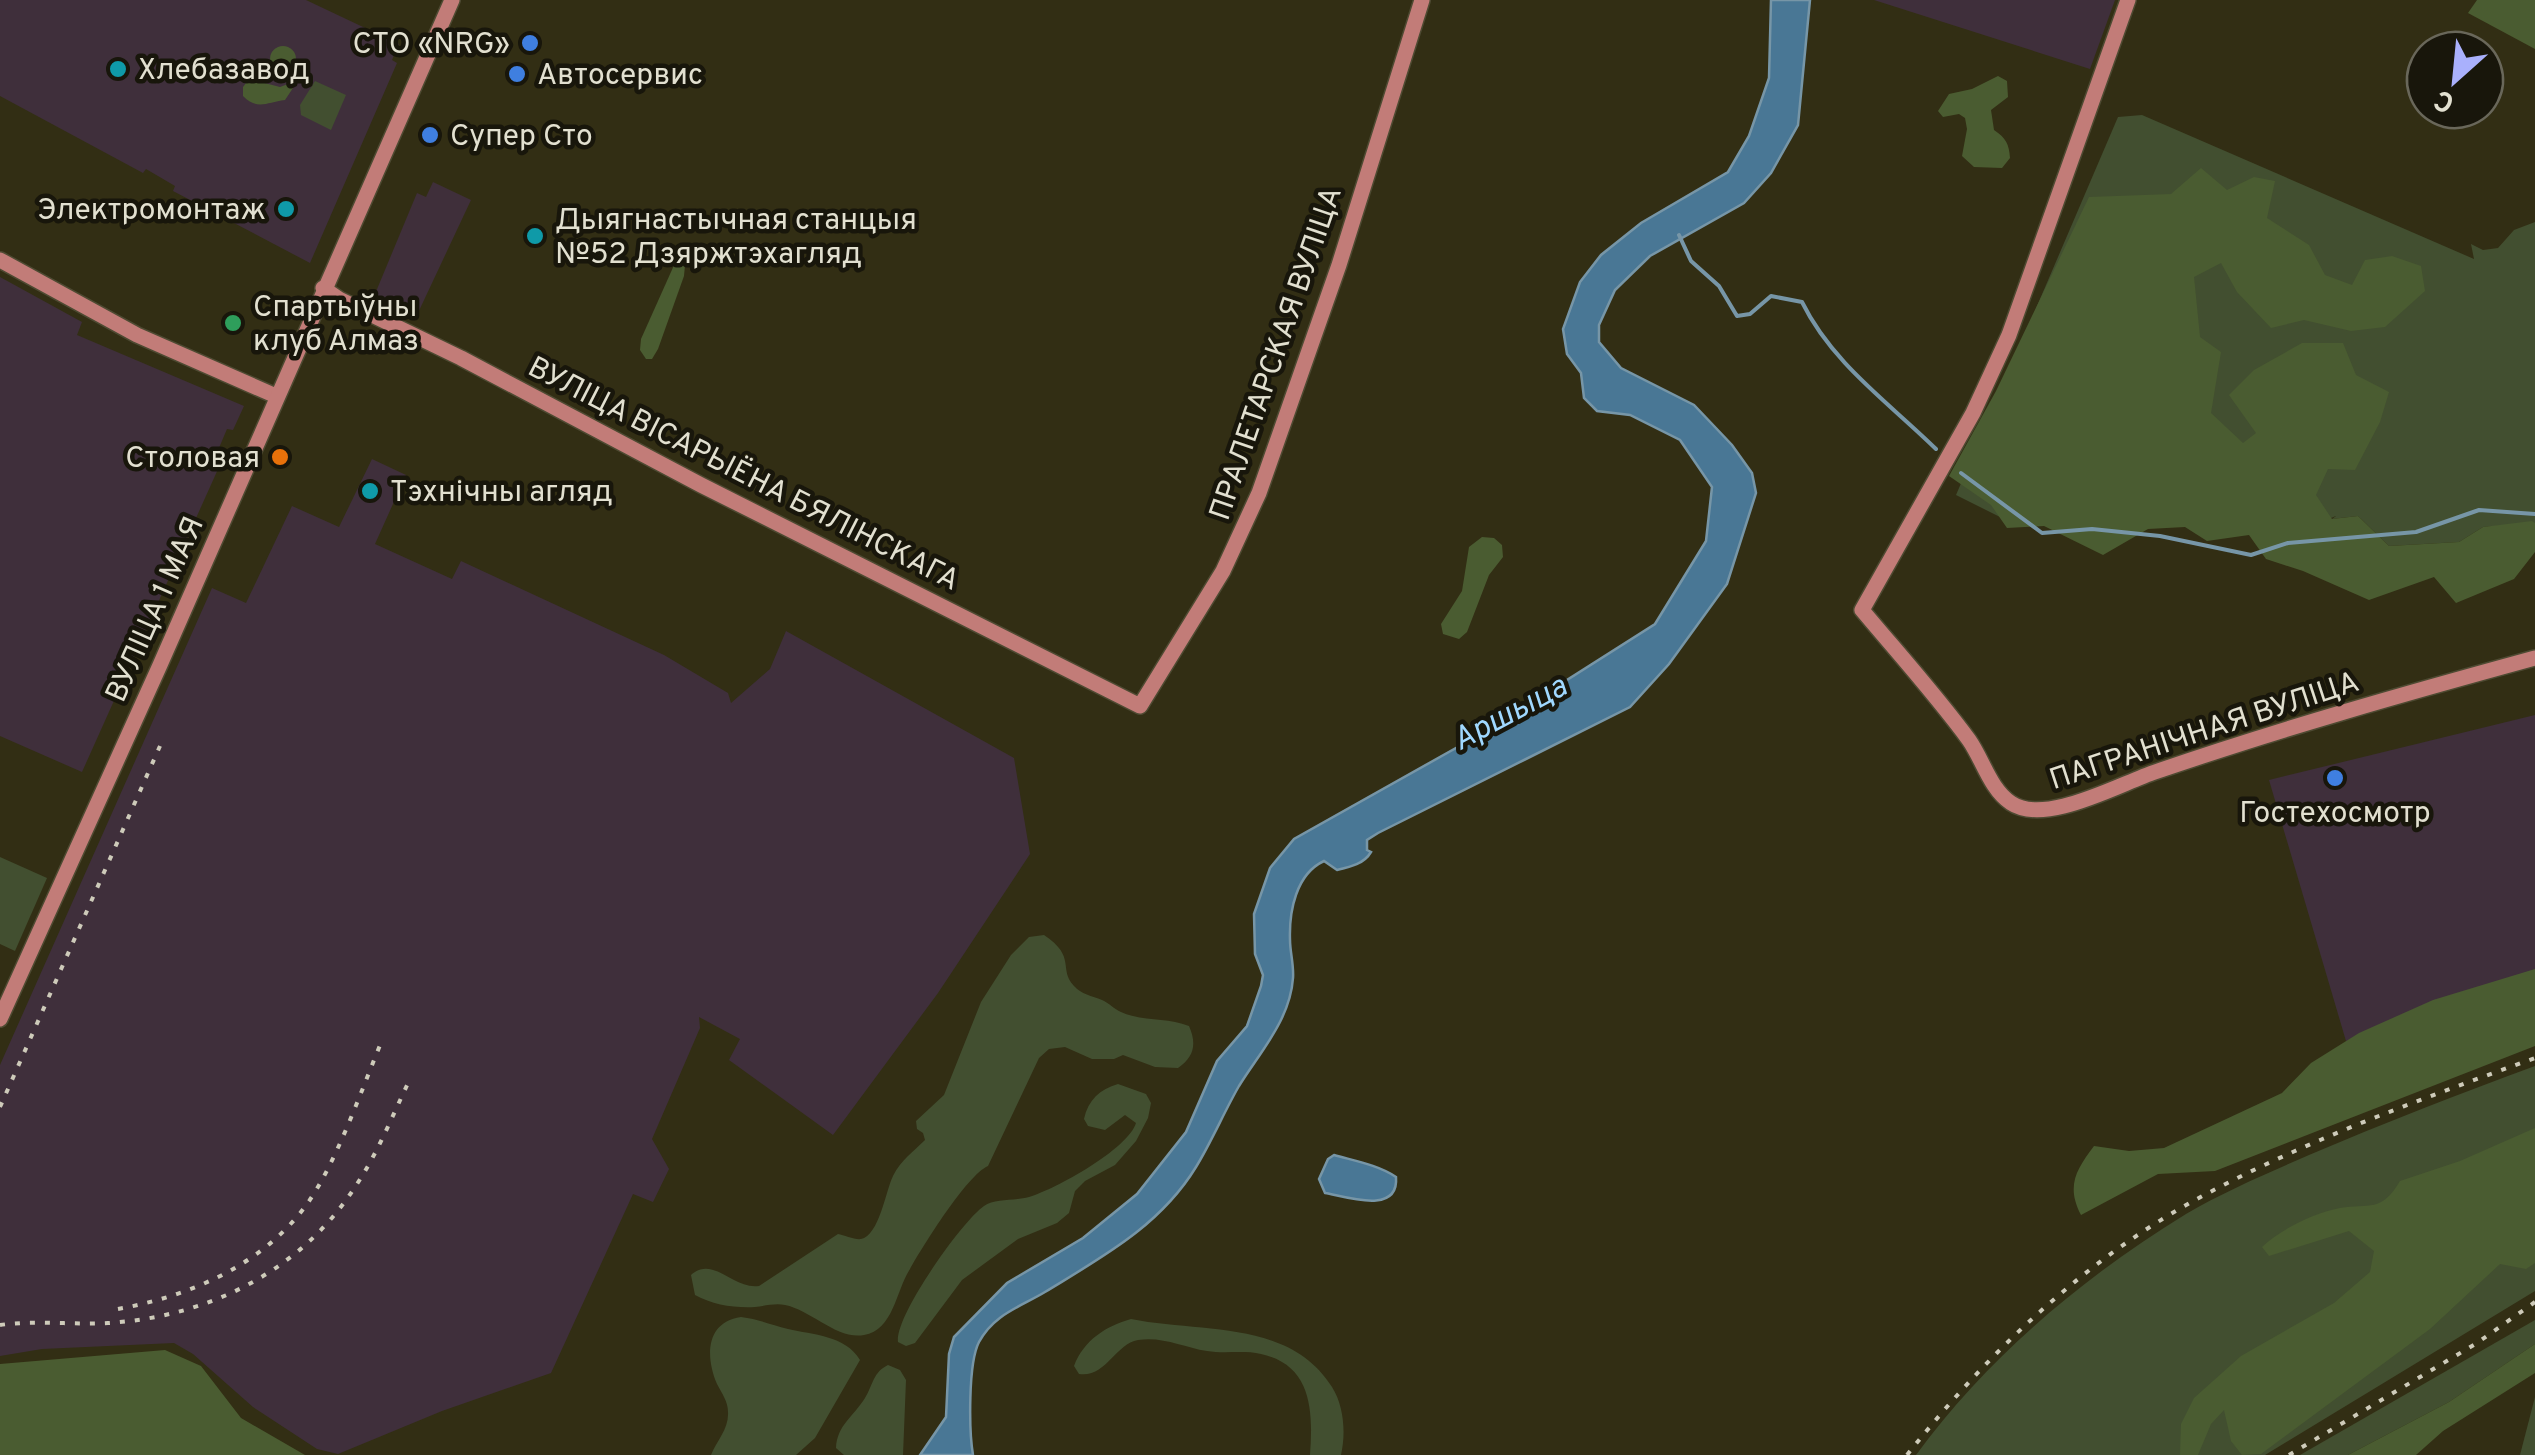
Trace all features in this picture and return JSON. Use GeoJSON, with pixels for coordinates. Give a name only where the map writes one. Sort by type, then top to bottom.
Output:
{"type":"FeatureCollection","features":[{"type":"Feature","properties":{"kind":"street","name":"ВУЛІЦА 1 МАЯ"},"geometry":{"type":"LineString","coordinates":[[0,1019],[452,0]]}},
{"type":"Feature","properties":{"kind":"street","name":"ПРАЛЕТАРСКАЯ ВУЛІЦА"},"geometry":{"type":"LineString","coordinates":[[1140,706],[1230,558],[1259,493],[1339,265],[1422,0]]}},
{"type":"Feature","properties":{"kind":"street","name":"ПАГРАНІЧНАЯ ВУЛІЦА"},"geometry":{"type":"LineString","coordinates":[[2128,0],[2009,335],[1973,413],[1862,610],[1962,732],[1992,783],[2010,802],[2030,811],[2050,811],[2159,770],[2324,716],[2535,658]]}},
{"type":"Feature","properties":{"kind":"street"},"geometry":{"type":"LineString","coordinates":[[0,260],[138,335],[276,396]]}},
{"type":"Feature","properties":{"kind":"street","name":"ВУЛІЦА ВІСАРЫЁНА БЯЛІНСКАГА"},"geometry":{"type":"LineString","coordinates":[[323,288],[339,300],[461,358],[701,486],[1140,706]]}},
{"type":"Feature","properties":{"kind":"shaded area"},"geometry":{"type":"Polygon","coordinates":[[[0,0],[306,0],[399,44],[392,60],[397,63],[310,263],[173,191],[175,186],[146,169],[143,173],[0,96],[0,0]]]}},
{"type":"Feature","properties":{"kind":"shaded area"},"geometry":{"type":"Polygon","coordinates":[[[1874,0],[2115,0],[2090,69],[1874,0]]]}},
{"type":"Feature","properties":{"kind":"shaded area"},"geometry":{"type":"Polygon","coordinates":[[[433,182],[471,200],[417,315],[375,294],[417,193],[426,197],[433,182]]]}},
{"type":"Feature","properties":{"kind":"shaded area"},"geometry":{"type":"Polygon","coordinates":[[[0,277],[82,322],[77,335],[244,406],[233,430],[227,429],[216,455],[223,458],[82,772],[0,736],[0,277]]]}},
{"type":"Feature","properties":{"kind":"shaded area"},"geometry":{"type":"Polygon","coordinates":[[[372,459],[406,475],[375,544],[452,579],[461,561],[664,655],[728,693],[731,703],[770,669],[786,631],[1014,758],[1030,854],[938,993],[833,1135],[729,1060],[740,1039],[699,1017],[700,1028],[652,1139],[669,1169],[653,1202],[633,1194],[551,1373],[442,1411],[338,1454],[317,1449],[253,1407],[193,1354],[174,1343],[42,1349],[0,1356],[0,1065],[212,588],[246,603],[292,506],[339,527],[372,459]]]}},
{"type":"Feature","properties":{"kind":"shaded area"},"geometry":{"type":"Polygon","coordinates":[[[2535,715],[2535,976],[2346,1041],[2269,780],[2535,715]]]}},
{"type":"Feature","properties":{"kind":"green space"},"geometry":{"type":"Polygon","coordinates":[[[2477,0],[2535,0],[2535,49],[2505,30],[2468,13],[2477,0]]]}},
{"type":"Feature","properties":{"kind":"green space"},"geometry":{"type":"Polygon","coordinates":[[[283,46],[292,50],[296,59],[292,68],[283,72],[274,68],[270,59],[274,50],[283,46]]]}},
{"type":"Feature","properties":{"kind":"green space"},"geometry":{"type":"Polygon","coordinates":[[[1998,76],[2007,81],[2008,97],[1991,110],[1994,130],[2006,142],[2010,158],[2002,168],[1974,167],[1962,156],[1965,118],[1959,114],[1943,117],[1938,111],[1949,94],[1972,89],[1998,76]]]}},
{"type":"Feature","properties":{"kind":"green space"},"geometry":{"type":"Polygon","coordinates":[[[249,79],[293,88],[285,100],[258,104],[243,96],[249,79]]]}},
{"type":"Feature","properties":{"kind":"green space"},"geometry":{"type":"Polygon","coordinates":[[[315,81],[346,95],[331,130],[301,115],[300,105],[315,81]]]}},
{"type":"Feature","properties":{"kind":"green space"},"geometry":{"type":"Polygon","coordinates":[[[2142,115],[2474,259],[2471,244],[2483,250],[2498,248],[2514,230],[2535,222],[2535,523],[2483,527],[2459,542],[2389,546],[2358,516],[2332,519],[2336,516],[2304,529],[2006,520],[1956,495],[2118,117],[2142,115]]]}},
{"type":"Feature","properties":{"kind":"green space"},"geometry":{"type":"Polygon","coordinates":[[[2201,168],[2227,190],[2254,177],[2275,181],[2267,218],[2309,245],[2325,275],[2352,285],[2365,260],[2392,256],[2421,266],[2425,291],[2385,327],[2351,331],[2304,320],[2271,328],[2237,292],[2221,263],[2194,277],[2200,337],[2221,352],[2211,413],[2243,443],[2256,433],[2229,395],[2254,370],[2302,343],[2343,343],[2356,375],[2389,392],[2380,422],[2355,470],[2328,469],[2316,495],[2332,519],[2358,516],[2389,546],[2459,542],[2483,527],[2532,521],[2535,552],[2514,579],[2456,603],[2434,577],[2369,600],[2266,559],[2249,535],[2207,541],[2185,527],[2148,529],[2103,555],[2044,526],[2007,528],[1991,505],[1949,476],[1996,391],[2089,197],[2171,194],[2201,168]]]}},
{"type":"Feature","properties":{"kind":"green space"},"geometry":{"type":"Polygon","coordinates":[[[681,261],[685,265],[684,276],[658,349],[652,359],[646,359],[640,350],[641,339],[675,263],[681,261]]]}},
{"type":"Feature","properties":{"kind":"green space"},"geometry":{"type":"Polygon","coordinates":[[[1482,537],[1494,538],[1502,545],[1503,557],[1489,575],[1467,632],[1459,639],[1443,634],[1441,624],[1462,591],[1469,547],[1482,537]]]}},
{"type":"Feature","properties":{"kind":"green space"},"geometry":{"type":"Polygon","coordinates":[[[0,857],[47,878],[15,951],[0,944],[0,857]]]}},
{"type":"Feature","properties":{"kind":"green space"},"geometry":{"type":"Polygon","coordinates":[[[1044,935],[1064,956],[1069,980],[1080,991],[1129,1015],[1189,1026],[1193,1044],[1188,1059],[1178,1068],[1155,1067],[1123,1055],[1092,1059],[1065,1047],[1049,1049],[1039,1058],[988,1166],[946,1212],[905,1278],[888,1317],[874,1332],[844,1333],[785,1305],[732,1306],[695,1295],[691,1275],[699,1270],[716,1271],[741,1283],[759,1286],[838,1234],[859,1239],[873,1230],[896,1170],[925,1140],[916,1121],[944,1095],[981,1002],[1011,955],[1029,937],[1044,935]]]}},
{"type":"Feature","properties":{"kind":"green space"},"geometry":{"type":"Polygon","coordinates":[[[2535,969],[2535,1046],[2215,1171],[2158,1174],[2081,1215],[2074,1195],[2075,1179],[2094,1146],[2129,1151],[2164,1148],[2282,1093],[2311,1063],[2359,1033],[2433,1000],[2535,969]]]}},
{"type":"Feature","properties":{"kind":"green space"},"geometry":{"type":"Polygon","coordinates":[[[2535,1066],[2535,1291],[2265,1455],[1916,1455],[1974,1385],[2039,1322],[2110,1265],[2186,1214],[2309,1155],[2535,1066]]]}},
{"type":"Feature","properties":{"kind":"green space"},"geometry":{"type":"Polygon","coordinates":[[[1118,1084],[1146,1094],[1151,1103],[1136,1141],[1115,1165],[1075,1191],[1069,1213],[1057,1223],[1018,1239],[962,1280],[915,1343],[906,1346],[898,1342],[918,1292],[974,1215],[989,1203],[1029,1197],[1056,1186],[1106,1156],[1130,1133],[1136,1123],[1125,1115],[1105,1130],[1088,1126],[1084,1119],[1096,1096],[1118,1084]]]}},
{"type":"Feature","properties":{"kind":"green space"},"geometry":{"type":"Polygon","coordinates":[[[2535,1128],[2535,1263],[2526,1269],[2500,1264],[2430,1329],[2261,1454],[2242,1455],[2231,1441],[2224,1410],[2211,1424],[2198,1455],[2180,1455],[2181,1424],[2194,1398],[2241,1356],[2334,1303],[2370,1272],[2374,1251],[2349,1231],[2269,1256],[2262,1247],[2309,1218],[2330,1210],[2381,1202],[2400,1181],[2460,1161],[2535,1128]]]}},
{"type":"Feature","properties":{"kind":"green space"},"geometry":{"type":"Polygon","coordinates":[[[741,1317],[837,1341],[860,1360],[815,1438],[796,1455],[711,1455],[725,1429],[728,1412],[713,1373],[711,1342],[721,1326],[741,1317]]]}},
{"type":"Feature","properties":{"kind":"green space"},"geometry":{"type":"Polygon","coordinates":[[[1131,1319],[1241,1333],[1292,1350],[1314,1365],[1336,1394],[1343,1420],[1341,1455],[1310,1455],[1310,1407],[1300,1380],[1278,1360],[1261,1354],[1214,1352],[1147,1339],[1130,1343],[1096,1371],[1079,1374],[1074,1366],[1090,1342],[1105,1330],[1131,1319]]]}},
{"type":"Feature","properties":{"kind":"green space"},"geometry":{"type":"Polygon","coordinates":[[[2535,1320],[2535,1344],[2449,1402],[2348,1455],[2300,1455],[2535,1320]]]}},
{"type":"Feature","properties":{"kind":"green space"},"geometry":{"type":"Polygon","coordinates":[[[2535,1344],[2535,1373],[2443,1431],[2416,1455],[2348,1455],[2449,1402],[2535,1344]]]}},
{"type":"Feature","properties":{"kind":"green space"},"geometry":{"type":"Polygon","coordinates":[[[165,1350],[201,1366],[241,1418],[305,1455],[0,1455],[0,1364],[165,1350]]]}},
{"type":"Feature","properties":{"kind":"green space"},"geometry":{"type":"Polygon","coordinates":[[[888,1365],[900,1370],[906,1380],[903,1455],[844,1455],[836,1448],[839,1433],[865,1398],[876,1375],[888,1365]]]}},
{"type":"Feature","properties":{"kind":"green space"},"geometry":{"type":"Polygon","coordinates":[[[2535,1397],[2535,1455],[2520,1455],[2535,1397]]]}},
{"type":"Feature","properties":{"kind":"water"},"geometry":{"type":"Polygon","coordinates":[[[1771,0],[1810,0],[1798,125],[1771,173],[1744,203],[1650,256],[1615,290],[1599,325],[1599,342],[1621,368],[1694,405],[1752,473],[1756,493],[1727,584],[1669,664],[1630,707],[1378,833],[1367,840],[1367,850],[1371,852],[1361,862],[1337,870],[1324,861],[1314,867],[1296,894],[1291,917],[1293,978],[1286,1008],[1182,1188],[1147,1223],[1108,1253],[992,1324],[975,1352],[970,1414],[973,1455],[920,1455],[946,1417],[949,1354],[954,1337],[1007,1283],[1083,1238],[1137,1194],[1186,1132],[1217,1061],[1247,1026],[1263,975],[1255,954],[1254,914],[1270,868],[1294,839],[1488,730],[1655,624],[1706,541],[1712,487],[1680,440],[1630,415],[1597,411],[1584,398],[1581,373],[1567,354],[1563,329],[1580,282],[1601,255],[1641,223],[1728,172],[1749,136],[1769,78],[1771,0]]]}},
{"type":"Feature","properties":{"kind":"water"},"geometry":{"type":"Polygon","coordinates":[[[1334,1155],[1389,1173],[1396,1177],[1395,1189],[1381,1200],[1370,1201],[1325,1193],[1319,1179],[1334,1155]]]}},
{"type":"Feature","properties":{"kind":"waterway"},"geometry":{"type":"LineString","coordinates":[[1679,235],[1691,261],[1719,286],[1737,316],[1750,314],[1771,296],[1802,302],[1845,363],[1936,449]]}},
{"type":"Feature","properties":{"kind":"waterway"},"geometry":{"type":"LineString","coordinates":[[1961,473],[2042,533],[2092,529],[2160,536],[2251,555],[2288,543],[2416,532],[2479,510],[2535,514]]}},
{"type":"Feature","properties":{"kind":"railway"},"geometry":{"type":"LineString","coordinates":[[0,1107],[160,746]]}},
{"type":"Feature","properties":{"kind":"railway"},"geometry":{"type":"LineString","coordinates":[[118,1309],[172,1296],[223,1274],[247,1261],[289,1225],[329,1167],[383,1038]]}},
{"type":"Feature","properties":{"kind":"railway"},"geometry":{"type":"LineString","coordinates":[[1907,1455],[1970,1381],[2039,1312],[2155,1224],[2238,1178],[2321,1140],[2535,1058]]}},
{"type":"Feature","properties":{"kind":"railway"},"geometry":{"type":"LineString","coordinates":[[0,1325],[145,1319],[215,1300],[248,1285],[279,1266],[333,1217],[371,1161],[411,1077]]}},
{"type":"Feature","properties":{"kind":"railway"},"geometry":{"type":"LineString","coordinates":[[2289,1455],[2477,1343],[2535,1302]]}},
{"type":"Feature","properties":{"kind":"place","name":"СТО «NRG»"},"geometry":{"type":"Point","coordinates":[530,43]}},
{"type":"Feature","properties":{"kind":"place","name":"Хлебазавод"},"geometry":{"type":"Point","coordinates":[118,69]}},
{"type":"Feature","properties":{"kind":"place","name":"Автосервис"},"geometry":{"type":"Point","coordinates":[517,74]}},
{"type":"Feature","properties":{"kind":"place","name":"Супер Сто"},"geometry":{"type":"Point","coordinates":[430,135]}},
{"type":"Feature","properties":{"kind":"place","name":"Электромонтаж"},"geometry":{"type":"Point","coordinates":[286,209]}},
{"type":"Feature","properties":{"kind":"place","name":"Дыягнастычная станцыя №52 Дзяржтэхагляд"},"geometry":{"type":"Point","coordinates":[535,236]}},
{"type":"Feature","properties":{"kind":"place","name":"Спартыўны клуб Алмаз"},"geometry":{"type":"Point","coordinates":[233,323]}},
{"type":"Feature","properties":{"kind":"place","name":"Столовая"},"geometry":{"type":"Point","coordinates":[280,457]}},
{"type":"Feature","properties":{"kind":"place","name":"Тэхнічны агляд"},"geometry":{"type":"Point","coordinates":[370,491]}},
{"type":"Feature","properties":{"kind":"place","name":"Гостехосмотр"},"geometry":{"type":"Point","coordinates":[2335,778]}},
{"type":"Feature","properties":{"kind":"water label","name":"Аршыца"},"geometry":{"type":"Point","coordinates":[1509,712]}}]}
